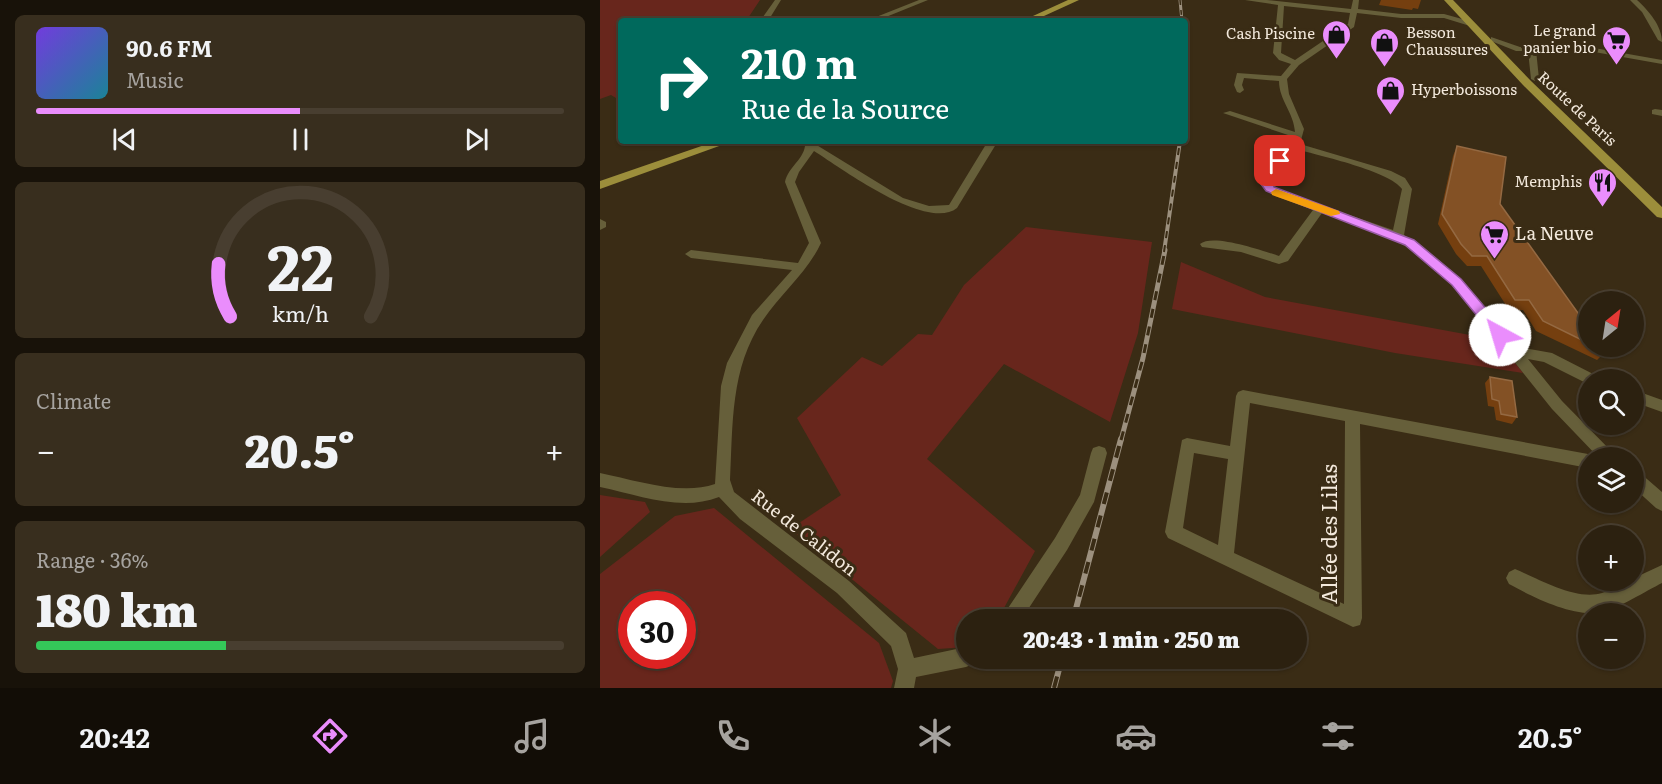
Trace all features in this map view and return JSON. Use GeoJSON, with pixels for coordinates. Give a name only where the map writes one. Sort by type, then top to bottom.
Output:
{"type":"FeatureCollection","features":[{"type":"Feature","properties":{"kind":"main road"},"geometry":{"type":"LineString","coordinates":[[1033,18],[1075,0]]}},
{"type":"Feature","properties":{"kind":"main road","name":"Route de Paris"},"geometry":{"type":"LineString","coordinates":[[1447,0],[1492,41],[1662,214]]}},
{"type":"Feature","properties":{"kind":"main road","name":"Route de Paris"},"geometry":{"type":"LineString","coordinates":[[1457,0],[1468,18],[1481,26],[1492,41]]}},
{"type":"Feature","properties":{"kind":"main road","name":"Route de Paris"},"geometry":{"type":"LineString","coordinates":[[1507,57],[1535,79],[1662,207]]}},
{"type":"Feature","properties":{"kind":"main road"},"geometry":{"type":"LineString","coordinates":[[600,180],[698,144]]}},
{"type":"Feature","properties":{"kind":"main road"},"geometry":{"type":"LineString","coordinates":[[600,185],[718,144]]}},
{"type":"Feature","properties":{"kind":"street"},"geometry":{"type":"LineString","coordinates":[[766,18],[778,0]]}},
{"type":"Feature","properties":{"kind":"street"},"geometry":{"type":"LineString","coordinates":[[878,18],[925,0]]}},
{"type":"Feature","properties":{"kind":"street"},"geometry":{"type":"LineString","coordinates":[[1248,0],[1281,5],[1356,6],[1468,18]]}},
{"type":"Feature","properties":{"kind":"street"},"geometry":{"type":"LineString","coordinates":[[1446,16],[1451,10],[1447,0]]}},
{"type":"Feature","properties":{"kind":"street"},"geometry":{"type":"LineString","coordinates":[[1633,0],[1650,19],[1662,40]]}},
{"type":"Feature","properties":{"kind":"street"},"geometry":{"type":"LineString","coordinates":[[1281,5],[1277,53],[1282,58],[1296,63]]}},
{"type":"Feature","properties":{"kind":"street"},"geometry":{"type":"LineString","coordinates":[[1356,6],[1351,25],[1296,63],[1283,79],[1284,93],[1299,126],[1295,141],[1268,177],[1266,184],[1279,194],[1398,236],[1420,250],[1457,282],[1557,405],[1599,447]]}},
{"type":"Feature","properties":{"kind":"street"},"geometry":{"type":"LineString","coordinates":[[1650,19],[1662,22]]}},
{"type":"Feature","properties":{"kind":"street"},"geometry":{"type":"LineString","coordinates":[[1492,41],[1511,48],[1527,50]]}},
{"type":"Feature","properties":{"kind":"street"},"geometry":{"type":"LineString","coordinates":[[1507,57],[1527,50],[1566,45],[1662,62]]}},
{"type":"Feature","properties":{"kind":"street"},"geometry":{"type":"LineString","coordinates":[[1527,50],[1535,79]]}},
{"type":"Feature","properties":{"kind":"street"},"geometry":{"type":"LineString","coordinates":[[1240,90],[1238,85],[1240,75],[1283,79]]}},
{"type":"Feature","properties":{"kind":"street"},"geometry":{"type":"LineString","coordinates":[[1227,113],[1401,180],[1407,189],[1398,236]]}},
{"type":"Feature","properties":{"kind":"street","name":"Rue de Calidon"},"geometry":{"type":"LineString","coordinates":[[810,144],[790,177],[815,243],[807,260],[757,318],[734,363],[728,386],[722,480],[727,496],[843,587],[899,640],[906,678]]}},
{"type":"Feature","properties":{"kind":"street"},"geometry":{"type":"LineString","coordinates":[[814,144],[899,200],[928,209],[952,208],[991,144]]}},
{"type":"Feature","properties":{"kind":"street"},"geometry":{"type":"LineString","coordinates":[[1206,244],[1242,248],[1279,260],[1284,258],[1320,208]]}},
{"type":"Feature","properties":{"kind":"street"},"geometry":{"type":"LineString","coordinates":[[600,222],[600,227]]}},
{"type":"Feature","properties":{"kind":"street"},"geometry":{"type":"LineString","coordinates":[[691,254],[800,267]]}},
{"type":"Feature","properties":{"kind":"street"},"geometry":{"type":"LineString","coordinates":[[1515,352],[1547,357],[1578,373]]}},
{"type":"Feature","properties":{"kind":"street"},"geometry":{"type":"LineString","coordinates":[[1225,558],[1243,396],[1578,460]]}},
{"type":"Feature","properties":{"kind":"street"},"geometry":{"type":"LineString","coordinates":[[1644,400],[1662,406]]}},
{"type":"Feature","properties":{"kind":"street","name":"Allée des Lilas"},"geometry":{"type":"LineString","coordinates":[[1237,454],[1187,445],[1174,532],[1353,618],[1352,417]]}},
{"type":"Feature","properties":{"kind":"street"},"geometry":{"type":"LineString","coordinates":[[1016,609],[1088,497],[1099,453]]}},
{"type":"Feature","properties":{"kind":"street"},"geometry":{"type":"LineString","coordinates":[[600,480],[685,497],[703,496],[725,488]]}},
{"type":"Feature","properties":{"kind":"street"},"geometry":{"type":"LineString","coordinates":[[1644,487],[1662,503]]}},
{"type":"Feature","properties":{"kind":"street"},"geometry":{"type":"LineString","coordinates":[[1515,578],[1547,595],[1592,604],[1602,603],[1662,574]]}},
{"type":"Feature","properties":{"kind":"street"},"geometry":{"type":"LineString","coordinates":[[906,678],[956,660]]}},
{"type":"Feature","properties":{"kind":"shaded area"},"geometry":{"type":"Polygon","coordinates":[[[600,0],[760,0],[748,18],[618,18],[618,99],[611,95],[600,99],[600,0]]]}},
{"type":"Feature","properties":{"kind":"shaded area"},"geometry":{"type":"Polygon","coordinates":[[[1026,227],[1152,242],[1138,333],[1110,422],[1004,364],[927,459],[1035,551],[1003,609],[956,609],[956,648],[938,649],[790,529],[841,495],[797,418],[862,357],[882,366],[918,334],[932,335],[964,285],[1026,227]]]}},
{"type":"Feature","properties":{"kind":"shaded area"},"geometry":{"type":"Polygon","coordinates":[[[1181,262],[1265,297],[1497,340],[1523,373],[1395,353],[1172,309],[1181,262]]]}},
{"type":"Feature","properties":{"kind":"shaded area"},"geometry":{"type":"Polygon","coordinates":[[[600,495],[645,502],[650,512],[600,557],[600,495]]]}},
{"type":"Feature","properties":{"kind":"shaded area"},"geometry":{"type":"Polygon","coordinates":[[[714,508],[879,643],[893,681],[891,688],[600,688],[600,574],[675,516],[714,508]]]}},
{"type":"Feature","properties":{"kind":"building","name":"La Neuve"},"geometry":{"type":"Polygon","coordinates":[[[1457,146],[1506,157],[1500,204],[1578,313],[1578,338],[1543,321],[1529,300],[1515,300],[1487,256],[1472,256],[1461,244],[1442,214],[1457,146]]]}},
{"type":"Feature","properties":{"kind":"building"},"geometry":{"type":"Polygon","coordinates":[[[1490,377],[1512,381],[1517,417],[1501,414],[1499,401],[1492,399],[1490,377]]]}},
{"type":"Feature","properties":{"kind":"railway"},"geometry":{"type":"LineString","coordinates":[[1180,0],[1182,18]]}},
{"type":"Feature","properties":{"kind":"railway"},"geometry":{"type":"LineString","coordinates":[[1164,252],[1180,144]]}},
{"type":"Feature","properties":{"kind":"railway"},"geometry":{"type":"LineString","coordinates":[[1121,440],[1143,358],[1165,250]]}},
{"type":"Feature","properties":{"kind":"railway"},"geometry":{"type":"LineString","coordinates":[[1076,609],[1121,439]]}},
{"type":"Feature","properties":{"kind":"railway"},"geometry":{"type":"LineString","coordinates":[[1054,688],[1059,669]]}},
{"type":"Feature","properties":{"kind":"slow traffic"},"geometry":{"type":"LineString","coordinates":[[1276,192],[1335,214]]}},
{"type":"Feature","properties":{"kind":"place","name":"Cash Piscine"},"geometry":{"type":"Point","coordinates":[1336,60]}},
{"type":"Feature","properties":{"kind":"place","name":"Le grand panier bio"},"geometry":{"type":"Point","coordinates":[1617,66]}},
{"type":"Feature","properties":{"kind":"place","name":"Besson Chaussures"},"geometry":{"type":"Point","coordinates":[1385,68]}},
{"type":"Feature","properties":{"kind":"place","name":"Hyperboissons"},"geometry":{"type":"Point","coordinates":[1390,116]}},
{"type":"Feature","properties":{"kind":"place","name":"Memphis"},"geometry":{"type":"Point","coordinates":[1603,208]}},
{"type":"Feature","properties":{"kind":"place","name":"La Neuve"},"geometry":{"type":"Point","coordinates":[1494,260]}},
{"type":"Feature","properties":{"kind":"route"},"geometry":{"type":"LineString","coordinates":[[1280,161],[1268,177],[1266,184],[1270,189],[1398,236],[1440,265],[1457,282],[1500,335]]}}]}
